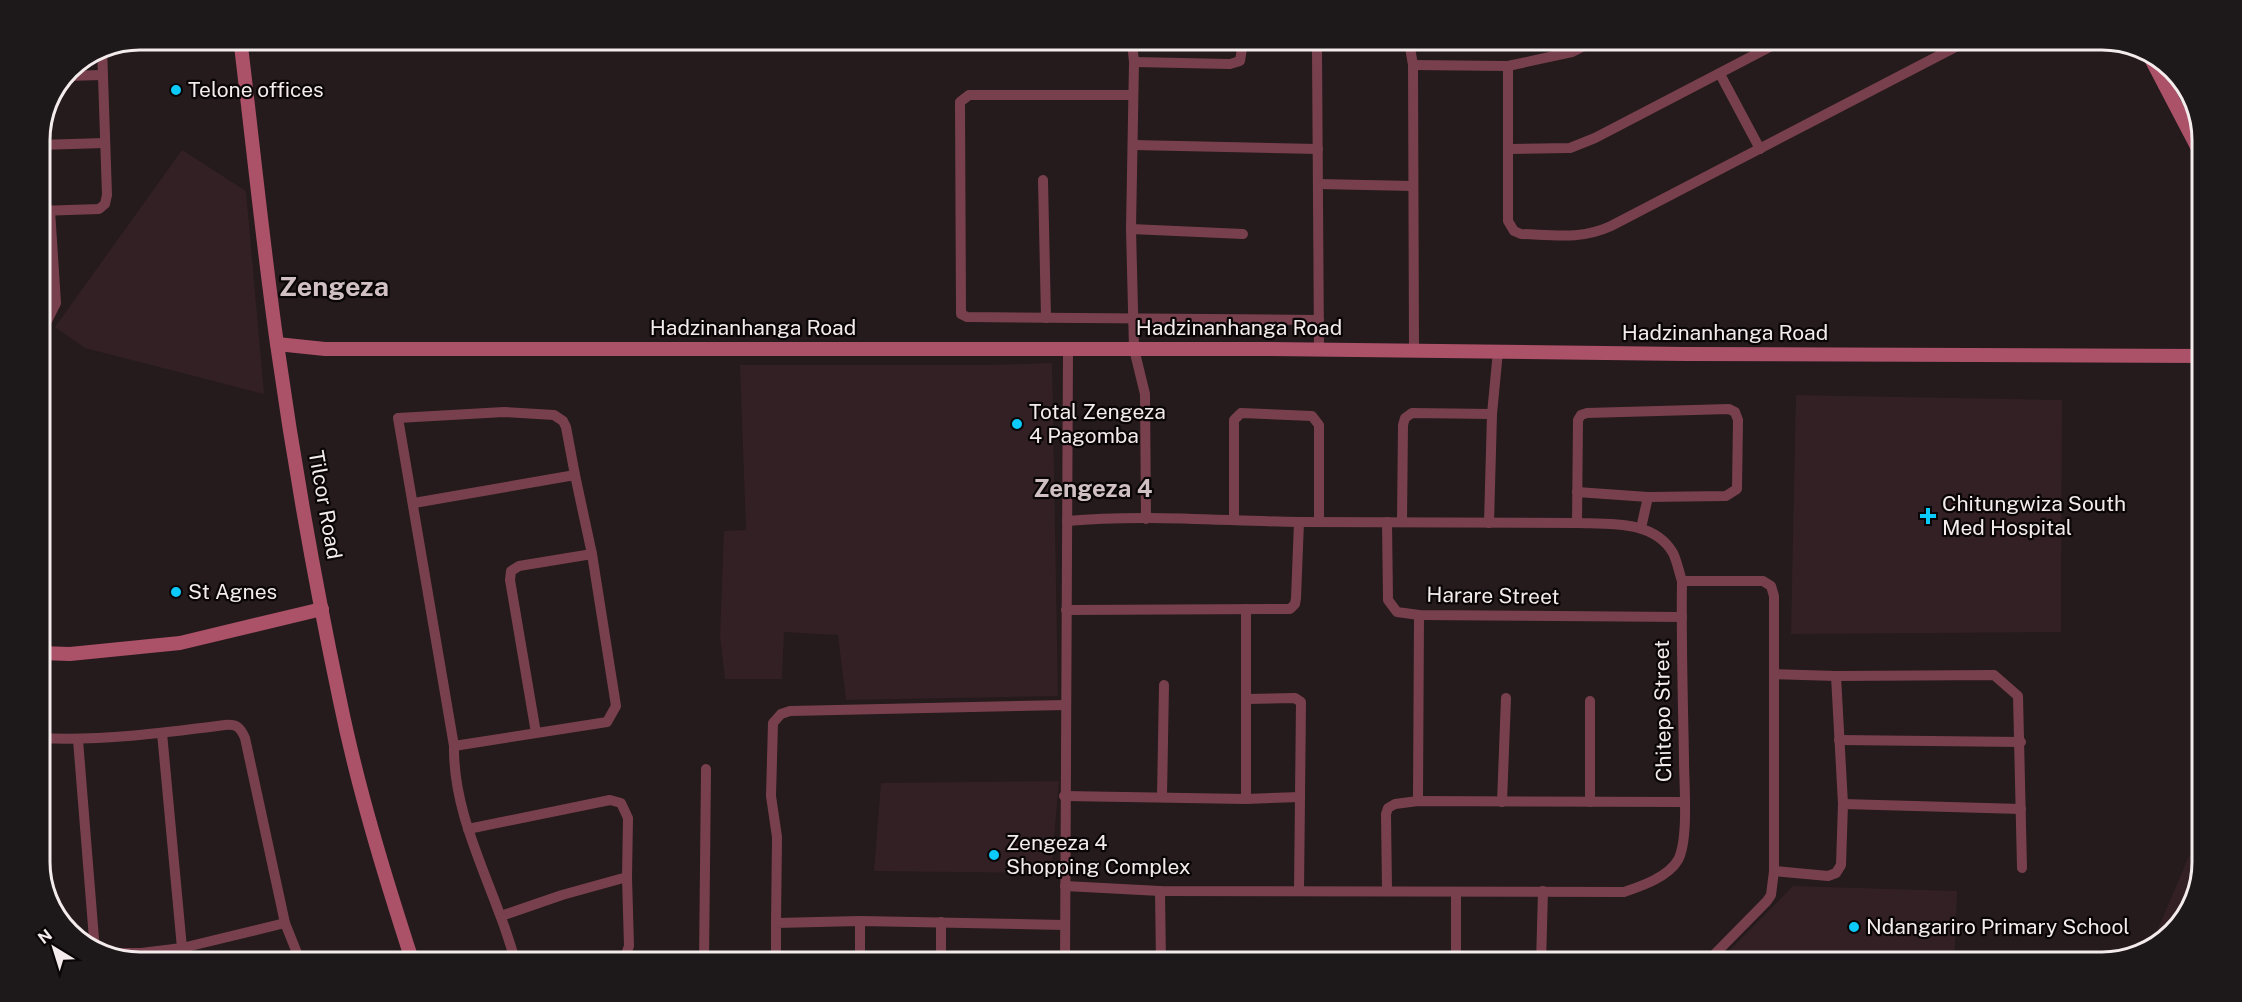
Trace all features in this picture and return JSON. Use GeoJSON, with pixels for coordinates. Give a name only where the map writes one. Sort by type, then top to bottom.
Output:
{"type":"FeatureCollection","features":[{"type":"Feature","properties":{"kind":"street","name":"Tilcor Road"},"geometry":{"type":"LineString","coordinates":[[241,50],[277,344],[322,609],[340,703],[361,787],[410,952]]}},
{"type":"Feature","properties":{"kind":"street"},"geometry":{"type":"LineString","coordinates":[[1133,50],[1131,229],[1134,349],[1145,394],[1146,519]]}},
{"type":"Feature","properties":{"kind":"street"},"geometry":{"type":"LineString","coordinates":[[1134,62],[1230,64],[1240,61],[1242,50]]}},
{"type":"Feature","properties":{"kind":"street"},"geometry":{"type":"LineString","coordinates":[[1317,50],[1319,349]]}},
{"type":"Feature","properties":{"kind":"street"},"geometry":{"type":"LineString","coordinates":[[1410,50],[1413,64],[1414,351]]}},
{"type":"Feature","properties":{"kind":"street"},"geometry":{"type":"LineString","coordinates":[[1413,64],[1508,66],[1576,50]]}},
{"type":"Feature","properties":{"kind":"street"},"geometry":{"type":"LineString","coordinates":[[1509,149],[1570,148],[1595,138],[1764,50]]}},
{"type":"Feature","properties":{"kind":"street"},"geometry":{"type":"LineString","coordinates":[[1508,66],[1508,221],[1511,227],[1521,234],[1577,236],[1590,235],[1611,226],[1948,50]]}},
{"type":"Feature","properties":{"kind":"street"},"geometry":{"type":"LineString","coordinates":[[50,210],[99,209],[105,204],[107,195],[102,58]]}},
{"type":"Feature","properties":{"kind":"street"},"geometry":{"type":"LineString","coordinates":[[2155,67],[2192,137]]}},
{"type":"Feature","properties":{"kind":"street"},"geometry":{"type":"LineString","coordinates":[[1720,74],[1760,149]]}},
{"type":"Feature","properties":{"kind":"street"},"geometry":{"type":"LineString","coordinates":[[76,76],[102,75]]}},
{"type":"Feature","properties":{"kind":"street"},"geometry":{"type":"LineString","coordinates":[[1132,95],[969,95],[960,102],[961,314],[967,317],[1319,320]]}},
{"type":"Feature","properties":{"kind":"street"},"geometry":{"type":"LineString","coordinates":[[50,145],[104,143]]}},
{"type":"Feature","properties":{"kind":"street"},"geometry":{"type":"LineString","coordinates":[[1133,146],[1318,149]]}},
{"type":"Feature","properties":{"kind":"street"},"geometry":{"type":"LineString","coordinates":[[1043,180],[1046,318]]}},
{"type":"Feature","properties":{"kind":"street"},"geometry":{"type":"LineString","coordinates":[[1318,184],[1413,186]]}},
{"type":"Feature","properties":{"kind":"street"},"geometry":{"type":"LineString","coordinates":[[1131,229],[1243,234]]}},
{"type":"Feature","properties":{"kind":"street"},"geometry":{"type":"LineString","coordinates":[[50,256],[56,303],[50,312]]}},
{"type":"Feature","properties":{"kind":"street","name":"Hadzinanhanga Road"},"geometry":{"type":"LineString","coordinates":[[277,344],[325,349],[1319,349],[1685,354],[2192,356]]}},
{"type":"Feature","properties":{"kind":"street"},"geometry":{"type":"LineString","coordinates":[[1065,952],[1068,349]]}},
{"type":"Feature","properties":{"kind":"street"},"geometry":{"type":"LineString","coordinates":[[1489,523],[1492,414],[1498,351]]}},
{"type":"Feature","properties":{"kind":"street"},"geometry":{"type":"LineString","coordinates":[[1577,492],[1648,497],[1726,496],[1737,486],[1738,420],[1735,412],[1729,409],[1583,414],[1578,420],[1577,492],[1577,523]]}},
{"type":"Feature","properties":{"kind":"street"},"geometry":{"type":"LineString","coordinates":[[454,746],[607,722],[616,706],[591,554],[566,427],[563,421],[554,415],[504,412],[398,418],[454,746],[453,767],[468,829],[512,952]]}},
{"type":"Feature","properties":{"kind":"street"},"geometry":{"type":"LineString","coordinates":[[1402,522],[1403,425],[1407,416],[1412,412],[1492,414]]}},
{"type":"Feature","properties":{"kind":"street"},"geometry":{"type":"LineString","coordinates":[[1234,518],[1234,420],[1241,413],[1253,413],[1312,416],[1319,425],[1319,521]]}},
{"type":"Feature","properties":{"kind":"street"},"geometry":{"type":"LineString","coordinates":[[414,503],[575,475]]}},
{"type":"Feature","properties":{"kind":"street"},"geometry":{"type":"LineString","coordinates":[[1641,528],[1648,497]]}},
{"type":"Feature","properties":{"kind":"street","name":"Chitepo Street"},"geometry":{"type":"LineString","coordinates":[[1065,886],[1160,891],[1387,890],[1456,893],[1543,891],[1615,893],[1638,888],[1661,876],[1674,865],[1682,851],[1684,802],[1682,581],[1673,553],[1666,544],[1641,528],[1621,524],[1299,522],[1234,518],[1099,518],[1067,521]]}},
{"type":"Feature","properties":{"kind":"street"},"geometry":{"type":"LineString","coordinates":[[1066,610],[1287,609],[1295,604],[1299,522]]}},
{"type":"Feature","properties":{"kind":"street","name":"Harare Street"},"geometry":{"type":"LineString","coordinates":[[1387,522],[1388,600],[1397,612],[1419,615],[1682,617]]}},
{"type":"Feature","properties":{"kind":"street"},"geometry":{"type":"LineString","coordinates":[[536,733],[510,580],[511,571],[519,566],[591,554]]}},
{"type":"Feature","properties":{"kind":"street"},"geometry":{"type":"LineString","coordinates":[[1682,581],[1768,582],[1774,596],[1774,871],[1769,899],[1717,952]]}},
{"type":"Feature","properties":{"kind":"street"},"geometry":{"type":"LineString","coordinates":[[50,654],[180,643],[322,609]]}},
{"type":"Feature","properties":{"kind":"street"},"geometry":{"type":"LineString","coordinates":[[1246,609],[1246,799]]}},
{"type":"Feature","properties":{"kind":"street"},"geometry":{"type":"LineString","coordinates":[[1418,801],[1419,615]]}},
{"type":"Feature","properties":{"kind":"street"},"geometry":{"type":"LineString","coordinates":[[1774,674],[1994,675],[2018,696],[2022,868]]}},
{"type":"Feature","properties":{"kind":"street"},"geometry":{"type":"LineString","coordinates":[[1774,871],[1828,876],[1836,873],[1841,865],[1843,804],[1836,676]]}},
{"type":"Feature","properties":{"kind":"street"},"geometry":{"type":"LineString","coordinates":[[1162,797],[1164,685]]}},
{"type":"Feature","properties":{"kind":"street"},"geometry":{"type":"LineString","coordinates":[[1247,699],[1295,698],[1301,702],[1299,890]]}},
{"type":"Feature","properties":{"kind":"street"},"geometry":{"type":"LineString","coordinates":[[1502,802],[1506,698]]}},
{"type":"Feature","properties":{"kind":"street"},"geometry":{"type":"LineString","coordinates":[[1590,701],[1590,802]]}},
{"type":"Feature","properties":{"kind":"street"},"geometry":{"type":"LineString","coordinates":[[776,952],[777,837],[771,796],[773,723],[781,714],[790,711],[1066,705]]}},
{"type":"Feature","properties":{"kind":"street"},"geometry":{"type":"LineString","coordinates":[[50,739],[78,740],[234,724],[240,728],[245,738],[285,923],[297,952]]}},
{"type":"Feature","properties":{"kind":"street"},"geometry":{"type":"LineString","coordinates":[[162,733],[182,948]]}},
{"type":"Feature","properties":{"kind":"street"},"geometry":{"type":"LineString","coordinates":[[78,740],[96,941]]}},
{"type":"Feature","properties":{"kind":"street"},"geometry":{"type":"LineString","coordinates":[[1839,740],[2020,742]]}},
{"type":"Feature","properties":{"kind":"street"},"geometry":{"type":"LineString","coordinates":[[704,952],[706,769]]}},
{"type":"Feature","properties":{"kind":"street"},"geometry":{"type":"LineString","coordinates":[[1064,796],[1246,799],[1300,797]]}},
{"type":"Feature","properties":{"kind":"street"},"geometry":{"type":"LineString","coordinates":[[468,829],[610,800],[621,803],[628,818],[629,946],[627,952]]}},
{"type":"Feature","properties":{"kind":"street"},"geometry":{"type":"LineString","coordinates":[[1387,890],[1388,808],[1395,804],[1418,801],[1684,802]]}},
{"type":"Feature","properties":{"kind":"street"},"geometry":{"type":"LineString","coordinates":[[1843,804],[2021,809]]}},
{"type":"Feature","properties":{"kind":"street"},"geometry":{"type":"LineString","coordinates":[[501,916],[627,876]]}},
{"type":"Feature","properties":{"kind":"street"},"geometry":{"type":"LineString","coordinates":[[1160,891],[1161,952]]}},
{"type":"Feature","properties":{"kind":"street"},"geometry":{"type":"LineString","coordinates":[[1541,952],[1543,891]]}},
{"type":"Feature","properties":{"kind":"street"},"geometry":{"type":"LineString","coordinates":[[1456,893],[1456,952]]}},
{"type":"Feature","properties":{"kind":"street"},"geometry":{"type":"LineString","coordinates":[[776,923],[860,921],[1064,925]]}},
{"type":"Feature","properties":{"kind":"street"},"geometry":{"type":"LineString","coordinates":[[860,921],[860,952]]}},
{"type":"Feature","properties":{"kind":"street"},"geometry":{"type":"LineString","coordinates":[[941,922],[941,952]]}},
{"type":"Feature","properties":{"kind":"street"},"geometry":{"type":"LineString","coordinates":[[166,952],[285,923]]}},
{"type":"Feature","properties":{"kind":"shaded area"},"geometry":{"type":"Polygon","coordinates":[[[182,150],[246,191],[264,394],[85,348],[55,327],[182,150]]]}},
{"type":"Feature","properties":{"kind":"shaded area"},"geometry":{"type":"Polygon","coordinates":[[[1052,363],[1058,696],[846,700],[838,635],[784,632],[782,679],[725,679],[720,636],[724,531],[746,530],[740,365],[1052,363]]]}},
{"type":"Feature","properties":{"kind":"shaded area","name":"Chitungwiza South Med Hospital"},"geometry":{"type":"Polygon","coordinates":[[[1796,395],[2062,400],[2061,632],[1791,634],[1796,395]]]}},
{"type":"Feature","properties":{"kind":"shaded area"},"geometry":{"type":"Polygon","coordinates":[[[1059,781],[1051,873],[874,871],[881,783],[1059,781]]]}},
{"type":"Feature","properties":{"kind":"shaded area"},"geometry":{"type":"Polygon","coordinates":[[[2189,856],[2192,856],[2191,880],[2186,897],[2170,922],[2156,934],[2189,856]]]}},
{"type":"Feature","properties":{"kind":"shaded area","name":"Ndangariro Primary School"},"geometry":{"type":"Polygon","coordinates":[[[1793,886],[1957,891],[1954,952],[1728,952],[1793,886]]]}},
{"type":"Feature","properties":{"kind":"place","name":"Telone offices"},"geometry":{"type":"Point","coordinates":[176,90]}},
{"type":"Feature","properties":{"kind":"place","name":"Total Zengeza 4 Pagomba"},"geometry":{"type":"Point","coordinates":[1017,424]}},
{"type":"Feature","properties":{"kind":"place","name":"Chitungwiza South Med Hospital"},"geometry":{"type":"Point","coordinates":[1928,516]}},
{"type":"Feature","properties":{"kind":"place","name":"St Agnes"},"geometry":{"type":"Point","coordinates":[176,592]}},
{"type":"Feature","properties":{"kind":"place","name":"Zengeza 4 Shopping Complex"},"geometry":{"type":"Point","coordinates":[994,855]}},
{"type":"Feature","properties":{"kind":"place","name":"Ndangariro Primary School"},"geometry":{"type":"Point","coordinates":[1854,927]}},
{"type":"Feature","properties":{"kind":"district","name":"Zengeza"},"geometry":{"type":"Point","coordinates":[334,287]}},
{"type":"Feature","properties":{"kind":"district","name":"Zengeza 4"},"geometry":{"type":"Point","coordinates":[1093,489]}}]}
